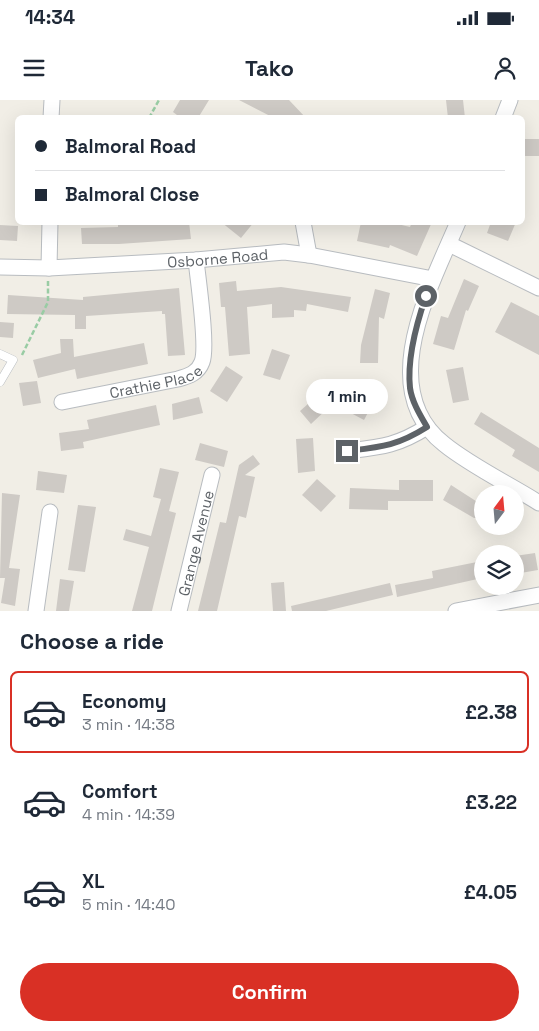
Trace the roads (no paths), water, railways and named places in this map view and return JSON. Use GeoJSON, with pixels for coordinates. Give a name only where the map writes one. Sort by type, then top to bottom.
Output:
{"type":"FeatureCollection","features":[{"type":"Feature","properties":{"kind":"street"},"geometry":{"type":"LineString","coordinates":[[51,115],[52,100]]}},
{"type":"Feature","properties":{"kind":"street"},"geometry":{"type":"LineString","coordinates":[[504,115],[510,100]]}},
{"type":"Feature","properties":{"kind":"street"},"geometry":{"type":"LineString","coordinates":[[49,268],[50,225]]}},
{"type":"Feature","properties":{"kind":"street"},"geometry":{"type":"LineString","coordinates":[[304,225],[309,255]]}},
{"type":"Feature","properties":{"kind":"street"},"geometry":{"type":"LineString","coordinates":[[457,225],[433,279],[418,322],[410,388],[416,407],[427,427],[444,444],[539,503]]}},
{"type":"Feature","properties":{"kind":"street"},"geometry":{"type":"LineString","coordinates":[[449,244],[539,288]]}},
{"type":"Feature","properties":{"kind":"street","name":"Osborne Road"},"geometry":{"type":"LineString","coordinates":[[0,267],[49,268],[196,260],[284,252],[309,255],[433,279]]}},
{"type":"Feature","properties":{"kind":"street","name":"Crathie Place"},"geometry":{"type":"LineString","coordinates":[[62,402],[191,376],[197,370],[205,354],[196,260]]}},
{"type":"Feature","properties":{"kind":"street"},"geometry":{"type":"LineString","coordinates":[[347,451],[388,447],[409,438],[427,427]]}},
{"type":"Feature","properties":{"kind":"street","name":"Grange Avenue"},"geometry":{"type":"LineString","coordinates":[[179,611],[212,476]]}},
{"type":"Feature","properties":{"kind":"street"},"geometry":{"type":"LineString","coordinates":[[36,611],[50,512]]}},
{"type":"Feature","properties":{"kind":"street"},"geometry":{"type":"LineString","coordinates":[[456,611],[507,605],[539,595]]}},
{"type":"Feature","properties":{"kind":"lane"},"geometry":{"type":"LineString","coordinates":[[0,354],[13,360],[0,382]]}}]}
